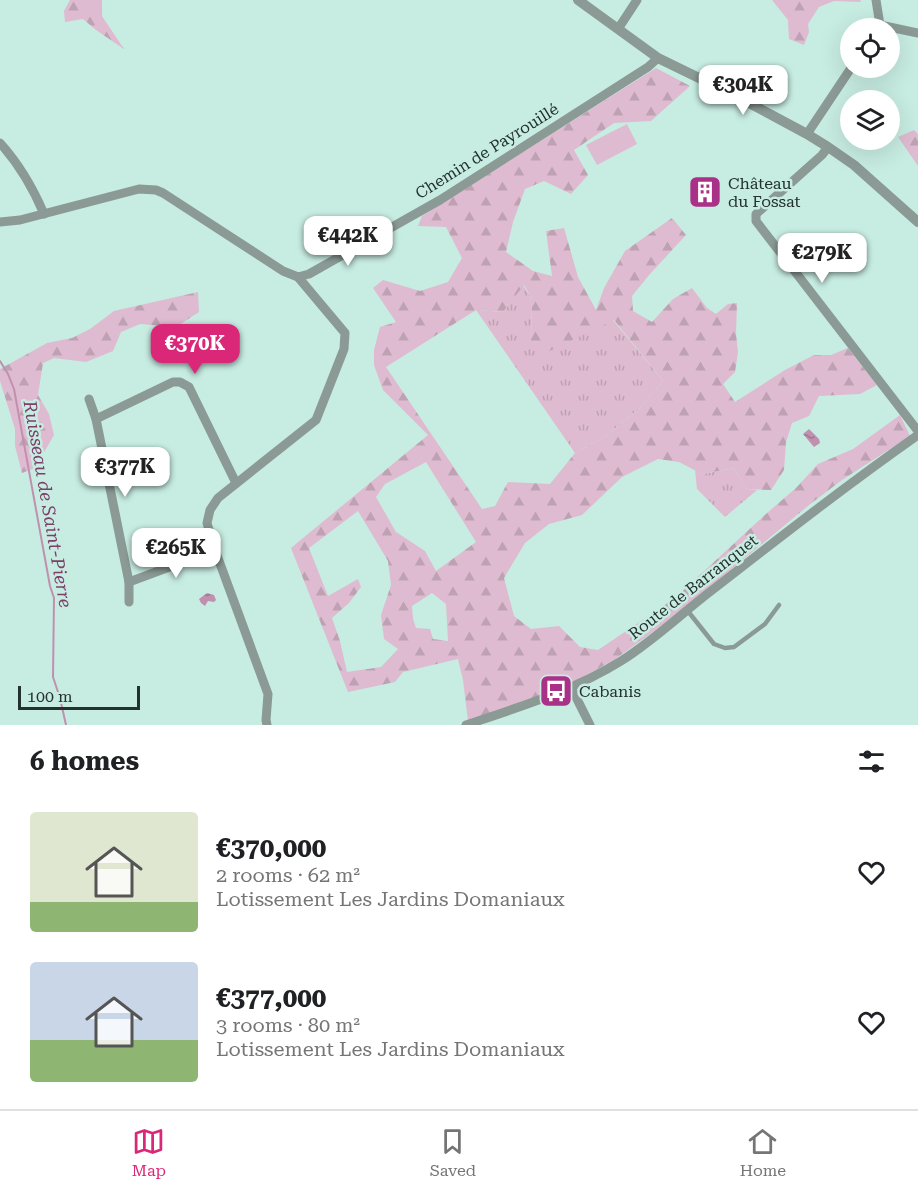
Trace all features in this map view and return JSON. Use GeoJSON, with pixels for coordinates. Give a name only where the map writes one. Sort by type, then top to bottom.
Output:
{"type":"FeatureCollection","features":[{"type":"Feature","properties":{"kind":"street"},"geometry":{"type":"LineString","coordinates":[[578,0],[658,57],[828,147],[854,165],[918,222]]}},
{"type":"Feature","properties":{"kind":"street"},"geometry":{"type":"LineString","coordinates":[[618,29],[637,0]]}},
{"type":"Feature","properties":{"kind":"street"},"geometry":{"type":"LineString","coordinates":[[876,0],[877,18]]}},
{"type":"Feature","properties":{"kind":"street"},"geometry":{"type":"LineString","coordinates":[[900,30],[918,33]]}},
{"type":"Feature","properties":{"kind":"street","name":"Chemin de Payrouillé"},"geometry":{"type":"LineString","coordinates":[[298,277],[440,200],[648,68],[658,57]]}},
{"type":"Feature","properties":{"kind":"street"},"geometry":{"type":"LineString","coordinates":[[807,134],[844,78]]}},
{"type":"Feature","properties":{"kind":"street"},"geometry":{"type":"LineString","coordinates":[[0,143],[26,178],[44,214]]}},
{"type":"Feature","properties":{"kind":"street"},"geometry":{"type":"LineString","coordinates":[[828,147],[822,156],[756,214],[756,221],[918,433]]}},
{"type":"Feature","properties":{"kind":"street"},"geometry":{"type":"LineString","coordinates":[[0,222],[20,220],[138,189],[156,190],[283,271],[298,277],[345,333],[344,349],[316,420],[218,498],[210,510],[207,522],[215,550],[268,693],[267,725]]}},
{"type":"Feature","properties":{"kind":"street"},"geometry":{"type":"LineString","coordinates":[[96,419],[173,382],[180,382],[189,387],[236,483]]}},
{"type":"Feature","properties":{"kind":"street"},"geometry":{"type":"LineString","coordinates":[[89,399],[96,419],[129,582],[129,602]]}},
{"type":"Feature","properties":{"kind":"street","name":"Route de Barranquet"},"geometry":{"type":"LineString","coordinates":[[466,725],[572,687],[622,660],[654,638],[831,498],[918,433]]}},
{"type":"Feature","properties":{"kind":"street"},"geometry":{"type":"LineString","coordinates":[[129,582],[215,550]]}},
{"type":"Feature","properties":{"kind":"street"},"geometry":{"type":"LineString","coordinates":[[572,687],[590,725]]}},
{"type":"Feature","properties":{"kind":"lane"},"geometry":{"type":"LineString","coordinates":[[687,610],[714,644],[725,648],[734,646],[765,624],[780,605]]}},
{"type":"Feature","properties":{"kind":"green space"},"geometry":{"type":"Polygon","coordinates":[[[70,0],[102,0],[102,16],[124,49],[83,19],[65,22],[64,11],[70,0]]]}},
{"type":"Feature","properties":{"kind":"green space"},"geometry":{"type":"Polygon","coordinates":[[[772,0],[861,0],[860,2],[834,1],[819,7],[808,24],[809,32],[804,45],[789,39],[788,20],[772,0]]]}},
{"type":"Feature","properties":{"kind":"green space"},"geometry":{"type":"Polygon","coordinates":[[[656,68],[690,86],[651,121],[614,123],[574,150],[588,175],[571,194],[544,181],[525,189],[513,222],[506,252],[533,271],[552,276],[546,231],[564,228],[578,277],[596,310],[604,288],[625,251],[672,218],[686,235],[632,296],[633,311],[652,322],[673,299],[692,288],[707,308],[716,314],[728,304],[737,303],[738,352],[735,372],[723,384],[735,402],[785,370],[814,355],[831,355],[848,348],[877,385],[860,394],[819,396],[809,416],[792,423],[786,442],[784,470],[771,490],[746,489],[734,468],[702,474],[679,462],[658,459],[622,477],[582,515],[549,524],[525,543],[504,578],[514,616],[531,629],[559,626],[580,647],[598,650],[675,598],[796,488],[818,464],[853,449],[900,415],[910,436],[842,480],[809,505],[675,616],[614,660],[561,689],[468,721],[458,659],[403,672],[395,682],[348,692],[291,548],[428,435],[383,390],[374,365],[374,350],[380,327],[396,322],[373,288],[383,280],[420,291],[448,282],[462,258],[446,227],[418,226],[422,216],[656,68]],[[524,285],[503,312],[476,310],[386,367],[482,509],[495,506],[508,482],[550,484],[575,453],[606,436],[640,408],[663,381],[614,320],[539,356],[531,342],[532,299],[524,285]],[[426,462],[385,484],[376,497],[396,532],[425,551],[436,571],[476,542],[426,462]],[[358,511],[309,548],[328,596],[358,579],[361,587],[349,603],[332,618],[347,672],[381,667],[398,649],[384,639],[381,615],[391,585],[388,561],[358,511]],[[432,593],[412,606],[416,628],[430,629],[433,639],[448,641],[446,604],[432,593]]]}},
{"type":"Feature","properties":{"kind":"green space"},"geometry":{"type":"Polygon","coordinates":[[[627,124],[637,144],[597,165],[586,145],[627,124]]]}},
{"type":"Feature","properties":{"kind":"green space"},"geometry":{"type":"Polygon","coordinates":[[[914,130],[918,134],[918,166],[900,140],[900,136],[914,130]]]}},
{"type":"Feature","properties":{"kind":"green space"},"geometry":{"type":"Polygon","coordinates":[[[523,285],[532,299],[531,342],[613,320],[663,381],[640,408],[606,436],[575,453],[476,310],[503,312],[523,285]]]}},
{"type":"Feature","properties":{"kind":"green space"},"geometry":{"type":"Polygon","coordinates":[[[198,292],[199,312],[176,327],[140,324],[121,332],[113,351],[86,362],[54,358],[43,363],[38,395],[49,414],[54,435],[35,468],[22,473],[15,446],[15,429],[0,381],[0,369],[47,343],[72,338],[90,329],[114,311],[198,292]]]}},
{"type":"Feature","properties":{"kind":"green space"},"geometry":{"type":"Polygon","coordinates":[[[734,468],[746,489],[757,490],[725,517],[697,489],[695,470],[702,474],[734,468]]]}},
{"type":"Feature","properties":{"kind":"water"},"geometry":{"type":"Polygon","coordinates":[[[809,429],[819,439],[820,443],[814,447],[803,434],[809,429]]]}},
{"type":"Feature","properties":{"kind":"water"},"geometry":{"type":"Polygon","coordinates":[[[207,593],[214,595],[216,600],[208,601],[205,606],[199,599],[207,593]]]}},
{"type":"Feature","properties":{"kind":"waterway","name":"Ruisseau de Saint-Pierre"},"geometry":{"type":"LineString","coordinates":[[0,361],[14,389],[54,598],[53,677],[66,725]]}},
{"type":"Feature","properties":{"kind":"place","name":"Château du Fossat"},"geometry":{"type":"Point","coordinates":[705,192]}},
{"type":"Feature","properties":{"kind":"place","name":"Cabanis"},"geometry":{"type":"Point","coordinates":[556,691]}}]}
